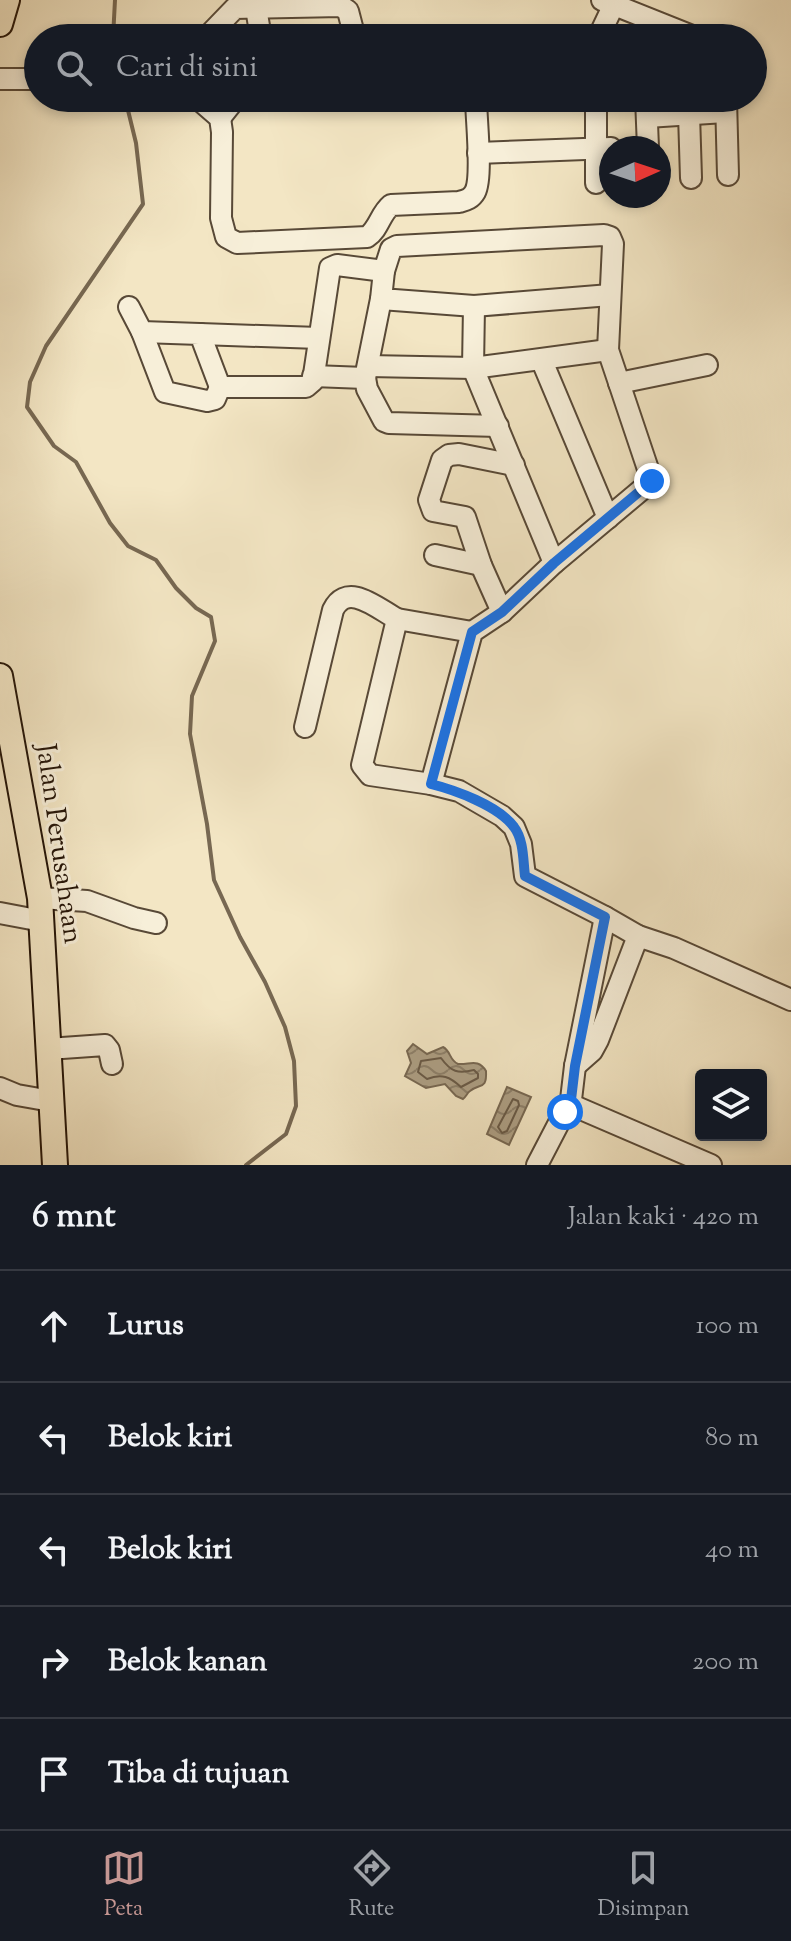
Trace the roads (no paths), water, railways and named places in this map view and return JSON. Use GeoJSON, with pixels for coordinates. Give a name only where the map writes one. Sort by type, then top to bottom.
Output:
{"type":"FeatureCollection","features":[{"type":"Feature","properties":{"kind":"main road"},"geometry":{"type":"LineString","coordinates":[[0,24],[7,0]]}},
{"type":"Feature","properties":{"kind":"main road","name":"Jalan Perusahaan"},"geometry":{"type":"LineString","coordinates":[[0,676],[5,719],[41,909],[55,1165]]}},
{"type":"Feature","properties":{"kind":"street"},"geometry":{"type":"LineString","coordinates":[[603,24],[611,2],[664,24]]}},
{"type":"Feature","properties":{"kind":"street"},"geometry":{"type":"LineString","coordinates":[[218,24],[231,10],[341,6],[348,11],[351,24]]}},
{"type":"Feature","properties":{"kind":"street"},"geometry":{"type":"LineString","coordinates":[[256,8],[259,24]]}},
{"type":"Feature","properties":{"kind":"street"},"geometry":{"type":"LineString","coordinates":[[0,79],[24,79]]}},
{"type":"Feature","properties":{"kind":"street"},"geometry":{"type":"LineString","coordinates":[[213,112],[220,118],[222,132],[221,218],[226,237],[237,243],[367,237],[374,233],[384,211],[391,205],[470,199],[477,190],[477,112]]}},
{"type":"Feature","properties":{"kind":"street"},"geometry":{"type":"LineString","coordinates":[[220,118],[225,112]]}},
{"type":"Feature","properties":{"kind":"street"},"geometry":{"type":"LineString","coordinates":[[598,112],[601,136]]}},
{"type":"Feature","properties":{"kind":"street"},"geometry":{"type":"LineString","coordinates":[[647,112],[648,136]]}},
{"type":"Feature","properties":{"kind":"street"},"geometry":{"type":"LineString","coordinates":[[677,112],[697,112]]}},
{"type":"Feature","properties":{"kind":"street"},"geometry":{"type":"LineString","coordinates":[[726,112],[728,175]]}},
{"type":"Feature","properties":{"kind":"street"},"geometry":{"type":"LineString","coordinates":[[689,114],[691,178]]}},
{"type":"Feature","properties":{"kind":"street"},"geometry":{"type":"LineString","coordinates":[[478,153],[599,148]]}},
{"type":"Feature","properties":{"kind":"street"},"geometry":{"type":"LineString","coordinates":[[596,183],[599,168]]}},
{"type":"Feature","properties":{"kind":"street"},"geometry":{"type":"LineString","coordinates":[[431,784],[472,632],[502,612],[554,563],[652,481],[608,350],[613,244],[610,237],[397,246],[391,249],[384,271],[366,372],[367,389],[384,421],[498,426]]}},
{"type":"Feature","properties":{"kind":"street"},"geometry":{"type":"LineString","coordinates":[[220,387],[306,387],[313,381],[330,268],[337,265],[384,271]]}},
{"type":"Feature","properties":{"kind":"street"},"geometry":{"type":"LineString","coordinates":[[381,299],[474,306],[610,295]]}},
{"type":"Feature","properties":{"kind":"street"},"geometry":{"type":"LineString","coordinates":[[474,306],[473,368],[554,563]]}},
{"type":"Feature","properties":{"kind":"street"},"geometry":{"type":"LineString","coordinates":[[129,307],[165,392],[207,401],[215,399],[220,387],[200,334]]}},
{"type":"Feature","properties":{"kind":"street"},"geometry":{"type":"LineString","coordinates":[[142,332],[319,338]]}},
{"type":"Feature","properties":{"kind":"street"},"geometry":{"type":"LineString","coordinates":[[313,376],[473,368],[608,350]]}},
{"type":"Feature","properties":{"kind":"street"},"geometry":{"type":"LineString","coordinates":[[542,361],[608,518]]}},
{"type":"Feature","properties":{"kind":"street"},"geometry":{"type":"LineString","coordinates":[[619,383],[707,365]]}},
{"type":"Feature","properties":{"kind":"street"},"geometry":{"type":"LineString","coordinates":[[502,612],[481,565],[465,517],[433,511],[429,500],[442,460],[449,455],[459,454],[514,465]]}},
{"type":"Feature","properties":{"kind":"street"},"geometry":{"type":"LineString","coordinates":[[435,555],[481,565]]}},
{"type":"Feature","properties":{"kind":"street"},"geometry":{"type":"LineString","coordinates":[[305,727],[333,610],[343,595],[352,596],[397,619],[472,632]]}},
{"type":"Feature","properties":{"kind":"street"},"geometry":{"type":"LineString","coordinates":[[397,619],[362,765],[370,775],[459,791],[502,816],[514,827],[521,844],[525,876],[638,936],[674,948],[791,1000]]}},
{"type":"Feature","properties":{"kind":"street"},"geometry":{"type":"LineString","coordinates":[[0,913],[87,901],[156,923]]}},
{"type":"Feature","properties":{"kind":"street"},"geometry":{"type":"LineString","coordinates":[[570,1108],[575,1066],[605,917]]}},
{"type":"Feature","properties":{"kind":"street"},"geometry":{"type":"LineString","coordinates":[[575,1066],[592,1051],[598,1040],[638,936]]}},
{"type":"Feature","properties":{"kind":"street"},"geometry":{"type":"LineString","coordinates":[[599,945],[629,959]]}},
{"type":"Feature","properties":{"kind":"street"},"geometry":{"type":"LineString","coordinates":[[48,1049],[105,1045],[112,1064]]}},
{"type":"Feature","properties":{"kind":"street"},"geometry":{"type":"LineString","coordinates":[[0,1088],[17,1095],[51,1101]]}},
{"type":"Feature","properties":{"kind":"street"},"geometry":{"type":"LineString","coordinates":[[537,1165],[563,1115],[570,1108],[577,1107],[705,1164]]}},
{"type":"Feature","properties":{"kind":"water"},"geometry":{"type":"Polygon","coordinates":[[[413,1044],[427,1054],[443,1047],[458,1064],[480,1065],[486,1071],[484,1084],[470,1091],[463,1099],[445,1084],[426,1088],[405,1076],[411,1063],[407,1051],[413,1044]]]}},
{"type":"Feature","properties":{"kind":"water"},"geometry":{"type":"Polygon","coordinates":[[[507,1087],[531,1097],[509,1145],[487,1134],[507,1087]]]}},
{"type":"Feature","properties":{"kind":"waterway"},"geometry":{"type":"LineString","coordinates":[[114,24],[115,0]]}},
{"type":"Feature","properties":{"kind":"waterway"},"geometry":{"type":"LineString","coordinates":[[128,112],[136,143],[143,204],[46,346],[30,382],[27,407],[54,446],[76,462],[110,523],[128,546],[156,560],[176,588],[196,608],[211,617],[215,641],[192,696],[190,734],[214,880],[285,1027],[294,1061],[296,1106],[286,1134],[246,1165]]}}]}
